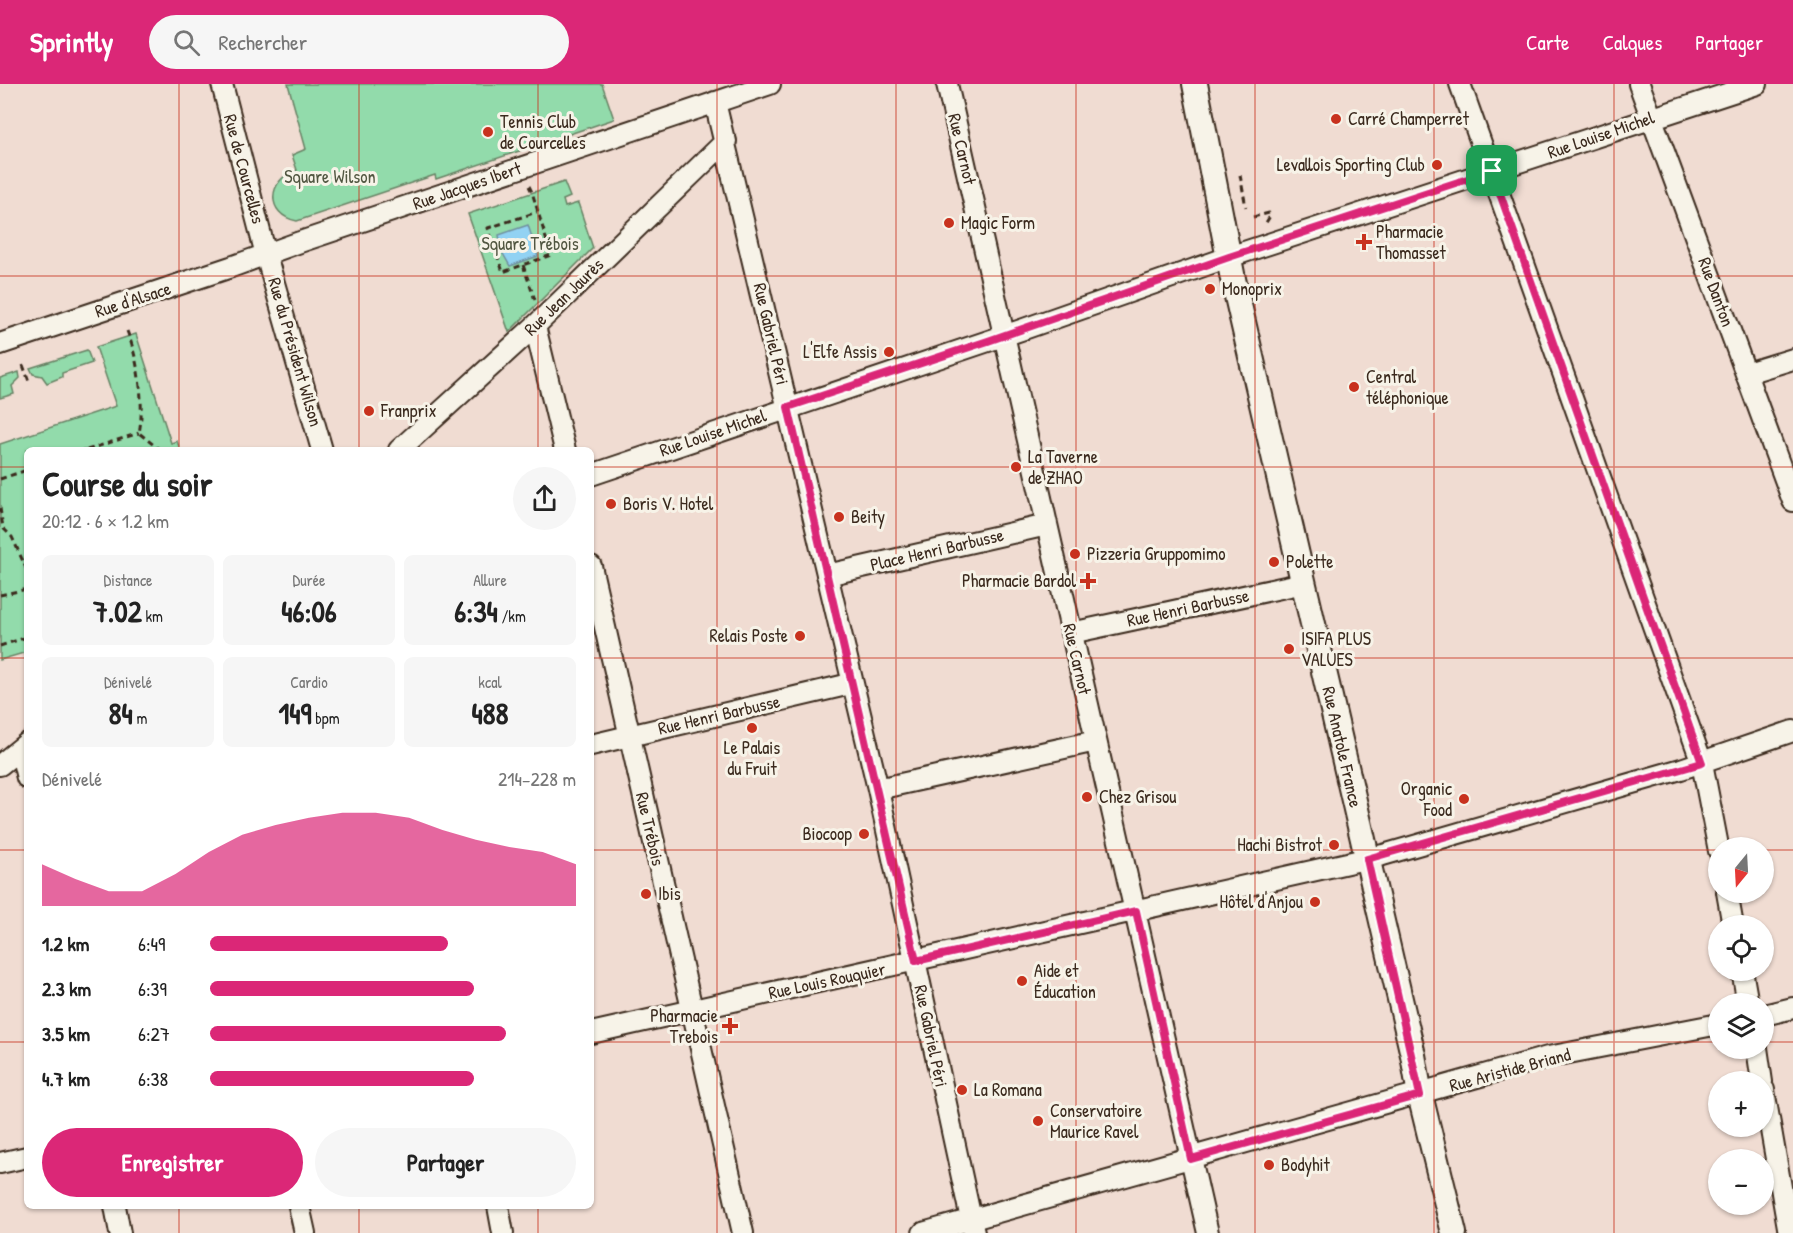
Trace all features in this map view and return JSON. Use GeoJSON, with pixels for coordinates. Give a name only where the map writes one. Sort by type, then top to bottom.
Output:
{"type":"FeatureCollection","features":[{"type":"Feature","properties":{"kind":"main road","name":"Rue Anatole France"},"geometry":{"type":"LineString","coordinates":[[1195,84],[1229,257],[1420,1095],[1454,1233]]}},
{"type":"Feature","properties":{"kind":"street","name":"Rue de Courcelles"},"geometry":{"type":"LineString","coordinates":[[222,84],[266,255]]}},
{"type":"Feature","properties":{"kind":"street","name":"Rue Jacques Ibert"},"geometry":{"type":"LineString","coordinates":[[266,255],[770,84]]}},
{"type":"Feature","properties":{"kind":"street","name":"Rue Carnot"},"geometry":{"type":"LineString","coordinates":[[947,84],[1208,1233]]}},
{"type":"Feature","properties":{"kind":"street"},"geometry":{"type":"LineString","coordinates":[[1460,84],[1702,763],[1716,837]]}},
{"type":"Feature","properties":{"kind":"street","name":"Rue Danton"},"geometry":{"type":"LineString","coordinates":[[1639,84],[1793,501]]}},
{"type":"Feature","properties":{"kind":"street","name":"Rue Louise Michel"},"geometry":{"type":"LineString","coordinates":[[594,474],[1229,257],[1758,84]]}},
{"type":"Feature","properties":{"kind":"street","name":"Rue Gabriel Péri"},"geometry":{"type":"LineString","coordinates":[[715,102],[878,789],[972,1227]]}},
{"type":"Feature","properties":{"kind":"street","name":"Rue Jean Jaurès"},"geometry":{"type":"LineString","coordinates":[[402,447],[535,326],[726,141]]}},
{"type":"Feature","properties":{"kind":"street","name":"Rue d'Alsace"},"geometry":{"type":"LineString","coordinates":[[0,344],[266,255]]}},
{"type":"Feature","properties":{"kind":"street","name":"Rue du Président Wilson"},"geometry":{"type":"LineString","coordinates":[[266,255],[321,447]]}},
{"type":"Feature","properties":{"kind":"street"},"geometry":{"type":"LineString","coordinates":[[535,326],[564,447]]}},
{"type":"Feature","properties":{"kind":"street"},"geometry":{"type":"LineString","coordinates":[[1747,373],[1793,359]]}},
{"type":"Feature","properties":{"kind":"street","name":"Place Henri Barbusse"},"geometry":{"type":"LineString","coordinates":[[827,575],[1047,525]]}},
{"type":"Feature","properties":{"kind":"street","name":"Rue Trébois"},"geometry":{"type":"LineString","coordinates":[[594,580],[743,1233]]}},
{"type":"Feature","properties":{"kind":"street","name":"Rue Henri Barbusse"},"geometry":{"type":"LineString","coordinates":[[1071,633],[1304,583]]}},
{"type":"Feature","properties":{"kind":"street","name":"Rue Henri Barbusse"},"geometry":{"type":"LineString","coordinates":[[594,744],[846,685]]}},
{"type":"Feature","properties":{"kind":"street","name":"Rue Louis Rouquier"},"geometry":{"type":"LineString","coordinates":[[594,1032],[1367,859],[1702,763],[1793,731]]}},
{"type":"Feature","properties":{"kind":"street"},"geometry":{"type":"LineString","coordinates":[[878,789],[1096,741]]}},
{"type":"Feature","properties":{"kind":"street"},"geometry":{"type":"LineString","coordinates":[[0,765],[23,746]]}},
{"type":"Feature","properties":{"kind":"street"},"geometry":{"type":"LineString","coordinates":[[1774,1013],[1793,1008]]}},
{"type":"Feature","properties":{"kind":"street","name":"Rue Aristide Briand"},"geometry":{"type":"LineString","coordinates":[[923,1233],[972,1227],[1191,1159],[1548,1057],[1708,1026]]}},
{"type":"Feature","properties":{"kind":"street"},"geometry":{"type":"LineString","coordinates":[[1773,1137],[1790,1233]]}},
{"type":"Feature","properties":{"kind":"street"},"geometry":{"type":"LineString","coordinates":[[0,1162],[24,1158]]}},
{"type":"Feature","properties":{"kind":"street"},"geometry":{"type":"LineString","coordinates":[[116,1209],[120,1233]]}},
{"type":"Feature","properties":{"kind":"street"},"geometry":{"type":"LineString","coordinates":[[300,1209],[305,1233]]}},
{"type":"Feature","properties":{"kind":"street"},"geometry":{"type":"LineString","coordinates":[[499,1209],[503,1233]]}},
{"type":"Feature","properties":{"kind":"path"},"geometry":{"type":"LineString","coordinates":[[1240,175],[1246,207]]}},
{"type":"Feature","properties":{"kind":"path"},"geometry":{"type":"LineString","coordinates":[[530,188],[551,255],[503,272],[488,228],[537,212]]}},
{"type":"Feature","properties":{"kind":"path"},"geometry":{"type":"LineString","coordinates":[[1253,217],[1269,213],[1270,216],[1264,226]]}},
{"type":"Feature","properties":{"kind":"path"},"geometry":{"type":"LineString","coordinates":[[523,265],[536,305]]}},
{"type":"Feature","properties":{"kind":"path"},"geometry":{"type":"LineString","coordinates":[[127,331],[140,397],[142,417],[139,433]]}},
{"type":"Feature","properties":{"kind":"path"},"geometry":{"type":"LineString","coordinates":[[23,365],[30,384]]}},
{"type":"Feature","properties":{"kind":"path"},"geometry":{"type":"LineString","coordinates":[[96,447],[139,433]]}},
{"type":"Feature","properties":{"kind":"path"},"geometry":{"type":"LineString","coordinates":[[139,433],[156,447]]}},
{"type":"Feature","properties":{"kind":"path"},"geometry":{"type":"LineString","coordinates":[[0,479],[24,471]]}},
{"type":"Feature","properties":{"kind":"path"},"geometry":{"type":"LineString","coordinates":[[0,508],[1,527],[12,537],[24,563]]}},
{"type":"Feature","properties":{"kind":"path"},"geometry":{"type":"LineString","coordinates":[[0,595],[24,590]]}},
{"type":"Feature","properties":{"kind":"path"},"geometry":{"type":"LineString","coordinates":[[0,646],[24,638]]}},
{"type":"Feature","properties":{"kind":"green space","name":"Tennis Club de Courcelles"},"geometry":{"type":"Polygon","coordinates":[[[288,84],[602,84],[614,119],[436,179],[435,175],[297,221],[279,212],[274,197],[275,189],[280,181],[297,170],[292,155],[306,149],[288,84]]]}},
{"type":"Feature","properties":{"kind":"green space","name":"Square Trébois"},"geometry":{"type":"Polygon","coordinates":[[[564,182],[570,197],[563,200],[565,207],[578,203],[593,248],[509,332],[468,214],[564,182]]]}},
{"type":"Feature","properties":{"kind":"green space"},"geometry":{"type":"Polygon","coordinates":[[[136,334],[171,443],[177,441],[179,447],[24,447],[24,653],[0,660],[0,444],[116,406],[96,347],[136,334]]]}},
{"type":"Feature","properties":{"kind":"green space"},"geometry":{"type":"Polygon","coordinates":[[[87,350],[92,363],[62,373],[62,377],[47,383],[42,376],[33,374],[30,368],[87,350]]]}},
{"type":"Feature","properties":{"kind":"green space"},"geometry":{"type":"Polygon","coordinates":[[[19,372],[20,378],[12,386],[14,394],[0,398],[0,378],[19,372]]]}},
{"type":"Feature","properties":{"kind":"water"},"geometry":{"type":"Polygon","coordinates":[[[528,225],[538,256],[510,266],[502,252],[499,235],[528,225]]]}},
{"type":"Feature","properties":{"kind":"place","name":"Carré Champerret"},"geometry":{"type":"Point","coordinates":[1336,119]}},
{"type":"Feature","properties":{"kind":"place","name":"Tennis Club de Courcelles"},"geometry":{"type":"Point","coordinates":[488,132]}},
{"type":"Feature","properties":{"kind":"place","name":"Levallois Sporting Club"},"geometry":{"type":"Point","coordinates":[1437,165]}},
{"type":"Feature","properties":{"kind":"place","name":"Magic Form"},"geometry":{"type":"Point","coordinates":[949,223]}},
{"type":"Feature","properties":{"kind":"place","name":"Pharmacie Thomasset"},"geometry":{"type":"Point","coordinates":[1364,242]}},
{"type":"Feature","properties":{"kind":"place","name":"Monoprix"},"geometry":{"type":"Point","coordinates":[1210,289]}},
{"type":"Feature","properties":{"kind":"place","name":"L'Elfe Assis"},"geometry":{"type":"Point","coordinates":[889,352]}},
{"type":"Feature","properties":{"kind":"place","name":"Central téléphonique"},"geometry":{"type":"Point","coordinates":[1354,387]}},
{"type":"Feature","properties":{"kind":"place","name":"Franprix"},"geometry":{"type":"Point","coordinates":[369,411]}},
{"type":"Feature","properties":{"kind":"place","name":"La Taverne de ZHAO"},"geometry":{"type":"Point","coordinates":[1016,467]}},
{"type":"Feature","properties":{"kind":"place","name":"Boris V. Hotel"},"geometry":{"type":"Point","coordinates":[611,504]}},
{"type":"Feature","properties":{"kind":"place","name":"Beity"},"geometry":{"type":"Point","coordinates":[839,517]}},
{"type":"Feature","properties":{"kind":"place","name":"Pizzeria Gruppomimo"},"geometry":{"type":"Point","coordinates":[1075,554]}},
{"type":"Feature","properties":{"kind":"place","name":"Polette"},"geometry":{"type":"Point","coordinates":[1274,562]}},
{"type":"Feature","properties":{"kind":"place","name":"Pharmacie Bardol"},"geometry":{"type":"Point","coordinates":[1088,581]}},
{"type":"Feature","properties":{"kind":"place","name":"Relais Poste"},"geometry":{"type":"Point","coordinates":[800,636]}},
{"type":"Feature","properties":{"kind":"place","name":"ISIFA PLUS VALUES"},"geometry":{"type":"Point","coordinates":[1289,649]}},
{"type":"Feature","properties":{"kind":"place","name":"Le Palais du Fruit"},"geometry":{"type":"Point","coordinates":[752,728]}},
{"type":"Feature","properties":{"kind":"place","name":"Chez Grisou"},"geometry":{"type":"Point","coordinates":[1087,797]}},
{"type":"Feature","properties":{"kind":"place","name":"Organic Food"},"geometry":{"type":"Point","coordinates":[1464,799]}},
{"type":"Feature","properties":{"kind":"place","name":"Biocoop"},"geometry":{"type":"Point","coordinates":[864,834]}},
{"type":"Feature","properties":{"kind":"place","name":"Hachi Bistrot"},"geometry":{"type":"Point","coordinates":[1334,845]}},
{"type":"Feature","properties":{"kind":"place","name":"Ibis"},"geometry":{"type":"Point","coordinates":[646,894]}},
{"type":"Feature","properties":{"kind":"place","name":"Hôtel d'Anjou"},"geometry":{"type":"Point","coordinates":[1315,902]}},
{"type":"Feature","properties":{"kind":"place","name":"Aide et Éducation"},"geometry":{"type":"Point","coordinates":[1022,981]}},
{"type":"Feature","properties":{"kind":"place","name":"Pharmacie Trebois"},"geometry":{"type":"Point","coordinates":[730,1026]}},
{"type":"Feature","properties":{"kind":"place","name":"La Romana"},"geometry":{"type":"Point","coordinates":[962,1090]}},
{"type":"Feature","properties":{"kind":"place","name":"Conservatoire Maurice Ravel"},"geometry":{"type":"Point","coordinates":[1038,1121]}},
{"type":"Feature","properties":{"kind":"place","name":"Bodyhit"},"geometry":{"type":"Point","coordinates":[1269,1165]}},
{"type":"Feature","properties":{"kind":"route"},"geometry":{"type":"LineString","coordinates":[[1492,171],[1702,763],[1367,859],[1413,1055],[1420,1095],[1191,1159],[1136,911],[916,961],[788,407],[988,341],[1229,257],[1492,171]]}},
{"type":"Feature","properties":{"kind":"park label","name":"Square Wilson"},"geometry":{"type":"Point","coordinates":[330,177]}}]}
